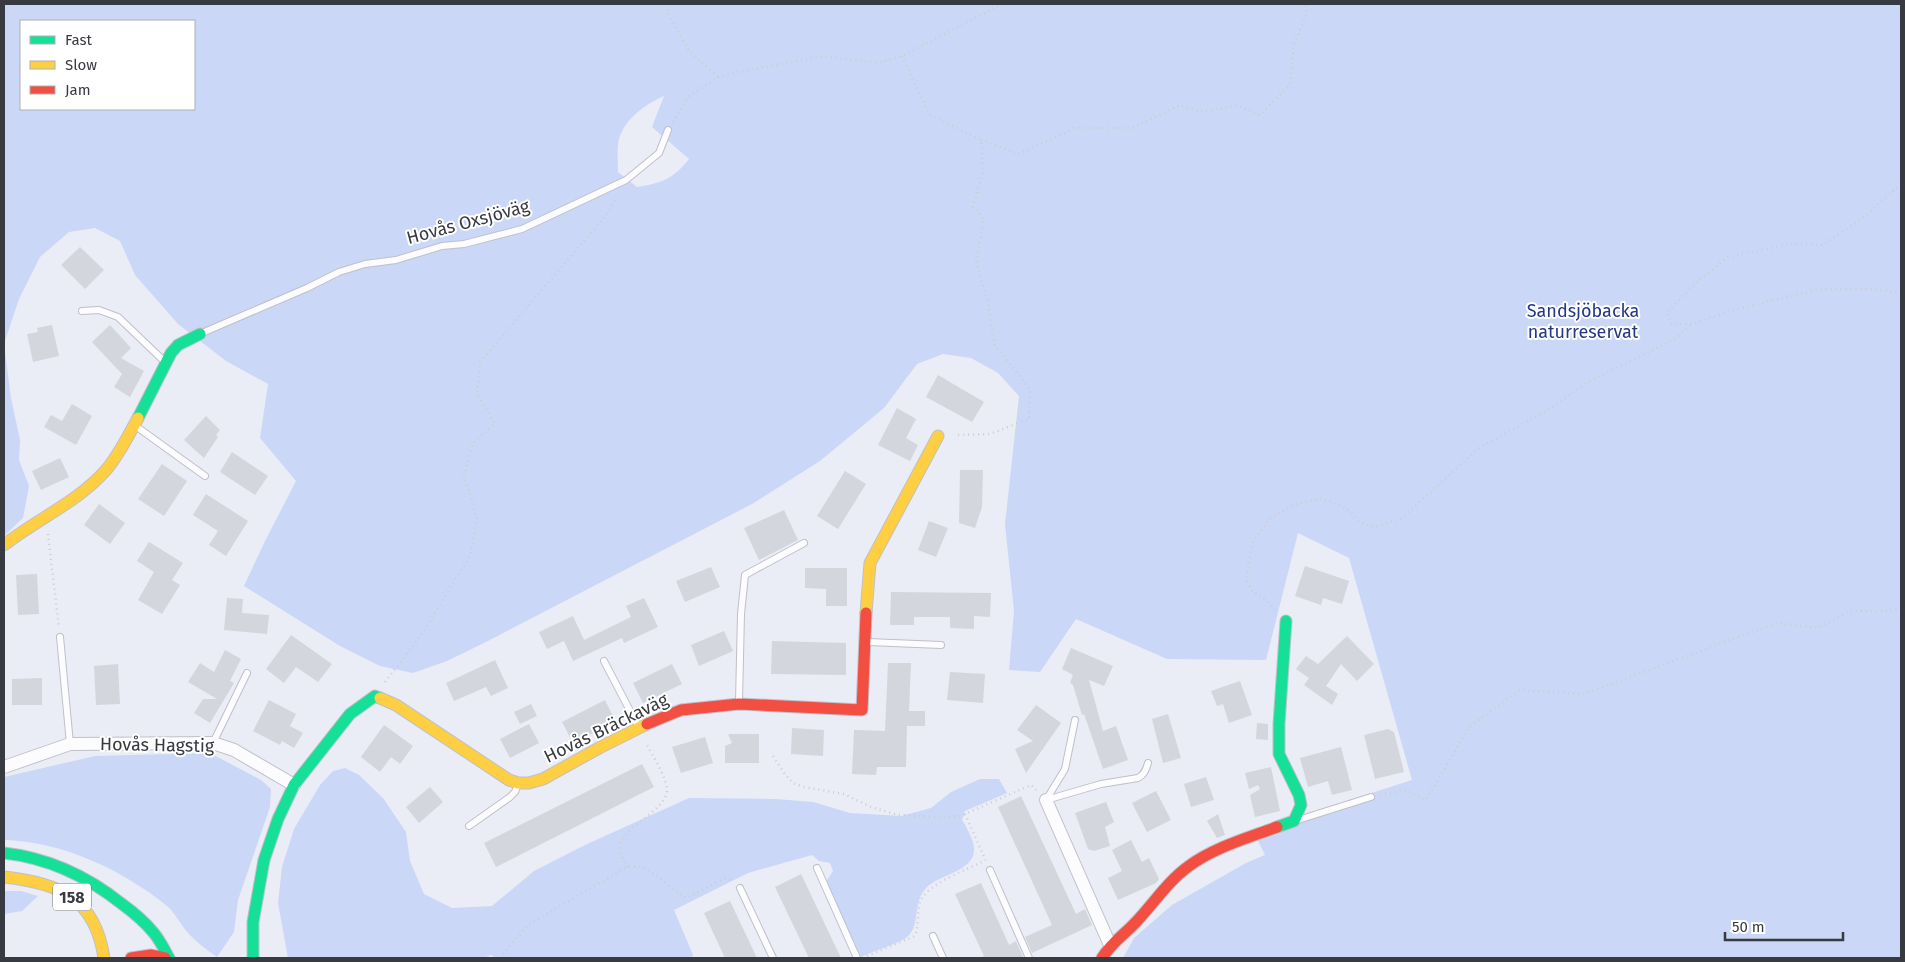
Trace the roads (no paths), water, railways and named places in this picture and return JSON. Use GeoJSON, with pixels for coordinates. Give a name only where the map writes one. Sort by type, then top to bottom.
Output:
{"type":"FeatureCollection","features":[{"type":"Feature","properties":{"kind":"street","name":"Hovås Oxsjöväg"},"geometry":{"type":"LineString","coordinates":[[166,363],[178,345],[200,334]]}},
{"type":"Feature","properties":{"kind":"street"},"geometry":{"type":"LineString","coordinates":[[4,545],[14,536],[74,497],[104,473],[113,462],[134,425],[166,363]]}},
{"type":"Feature","properties":{"kind":"street","name":"Hovås Bräckaväg"},"geometry":{"type":"LineString","coordinates":[[518,783],[529,783],[543,779],[639,728],[681,710],[714,705],[739,704],[862,710],[870,563],[938,436]]}},
{"type":"Feature","properties":{"kind":"street"},"geometry":{"type":"LineString","coordinates":[[1102,958],[1110,945],[1135,923],[1174,879],[1190,866],[1211,852],[1294,821],[1301,805],[1279,754],[1279,724],[1286,621]]}},
{"type":"Feature","properties":{"kind":"street"},"geometry":{"type":"LineString","coordinates":[[253,958],[253,922],[264,860],[278,820],[294,784],[350,714],[375,696],[396,705],[509,780],[518,783]]}},
{"type":"Feature","properties":{"kind":"street","name":"Hovås Hagstig"},"geometry":{"type":"LineString","coordinates":[[4,767],[70,744],[213,743],[234,750],[294,784]]}},
{"type":"Feature","properties":{"kind":"street"},"geometry":{"type":"LineString","coordinates":[[1046,800],[1110,945]]}},
{"type":"Feature","properties":{"kind":"street","name":"158"},"geometry":{"type":"LineString","coordinates":[[4,853],[65,867],[91,880],[142,920],[156,934],[169,958]]}},
{"type":"Feature","properties":{"kind":"street","name":"158"},"geometry":{"type":"LineString","coordinates":[[4,877],[38,882],[70,895],[92,916],[102,939],[104,958]]}},
{"type":"Feature","properties":{"kind":"street"},"geometry":{"type":"LineString","coordinates":[[131,958],[151,955],[165,958]]}},
{"type":"Feature","properties":{"kind":"lane","name":"Hovås Oxsjöväg"},"geometry":{"type":"LineString","coordinates":[[200,334],[339,272],[365,264],[396,260],[442,246],[464,244],[522,229],[626,180],[659,153],[668,130]]}},
{"type":"Feature","properties":{"kind":"lane"},"geometry":{"type":"LineString","coordinates":[[82,311],[100,310],[118,317],[166,363]]}},
{"type":"Feature","properties":{"kind":"lane"},"geometry":{"type":"LineString","coordinates":[[134,425],[205,476]]}},
{"type":"Feature","properties":{"kind":"lane"},"geometry":{"type":"LineString","coordinates":[[739,704],[741,614],[745,575],[804,543]]}},
{"type":"Feature","properties":{"kind":"lane"},"geometry":{"type":"LineString","coordinates":[[60,637],[70,744]]}},
{"type":"Feature","properties":{"kind":"lane"},"geometry":{"type":"LineString","coordinates":[[865,642],[941,645]]}},
{"type":"Feature","properties":{"kind":"lane"},"geometry":{"type":"LineString","coordinates":[[604,661],[639,728]]}},
{"type":"Feature","properties":{"kind":"lane"},"geometry":{"type":"LineString","coordinates":[[213,743],[247,673]]}},
{"type":"Feature","properties":{"kind":"lane"},"geometry":{"type":"LineString","coordinates":[[1046,800],[1065,769],[1075,720]]}},
{"type":"Feature","properties":{"kind":"lane"},"geometry":{"type":"LineString","coordinates":[[1046,800],[1101,784],[1138,778],[1142,776],[1148,763]]}},
{"type":"Feature","properties":{"kind":"lane"},"geometry":{"type":"LineString","coordinates":[[469,826],[510,797],[515,792],[518,783]]}},
{"type":"Feature","properties":{"kind":"lane"},"geometry":{"type":"LineString","coordinates":[[1294,821],[1371,797]]}},
{"type":"Feature","properties":{"kind":"lane"},"geometry":{"type":"LineString","coordinates":[[818,868],[857,958]]}},
{"type":"Feature","properties":{"kind":"lane"},"geometry":{"type":"LineString","coordinates":[[990,870],[1029,958]]}},
{"type":"Feature","properties":{"kind":"lane"},"geometry":{"type":"LineString","coordinates":[[740,888],[773,958]]}},
{"type":"Feature","properties":{"kind":"lane"},"geometry":{"type":"LineString","coordinates":[[933,936],[943,958]]}},
{"type":"Feature","properties":{"kind":"park label","name":"Sandsjöbacka naturreservat"},"geometry":{"type":"Point","coordinates":[1583,321]}}]}
